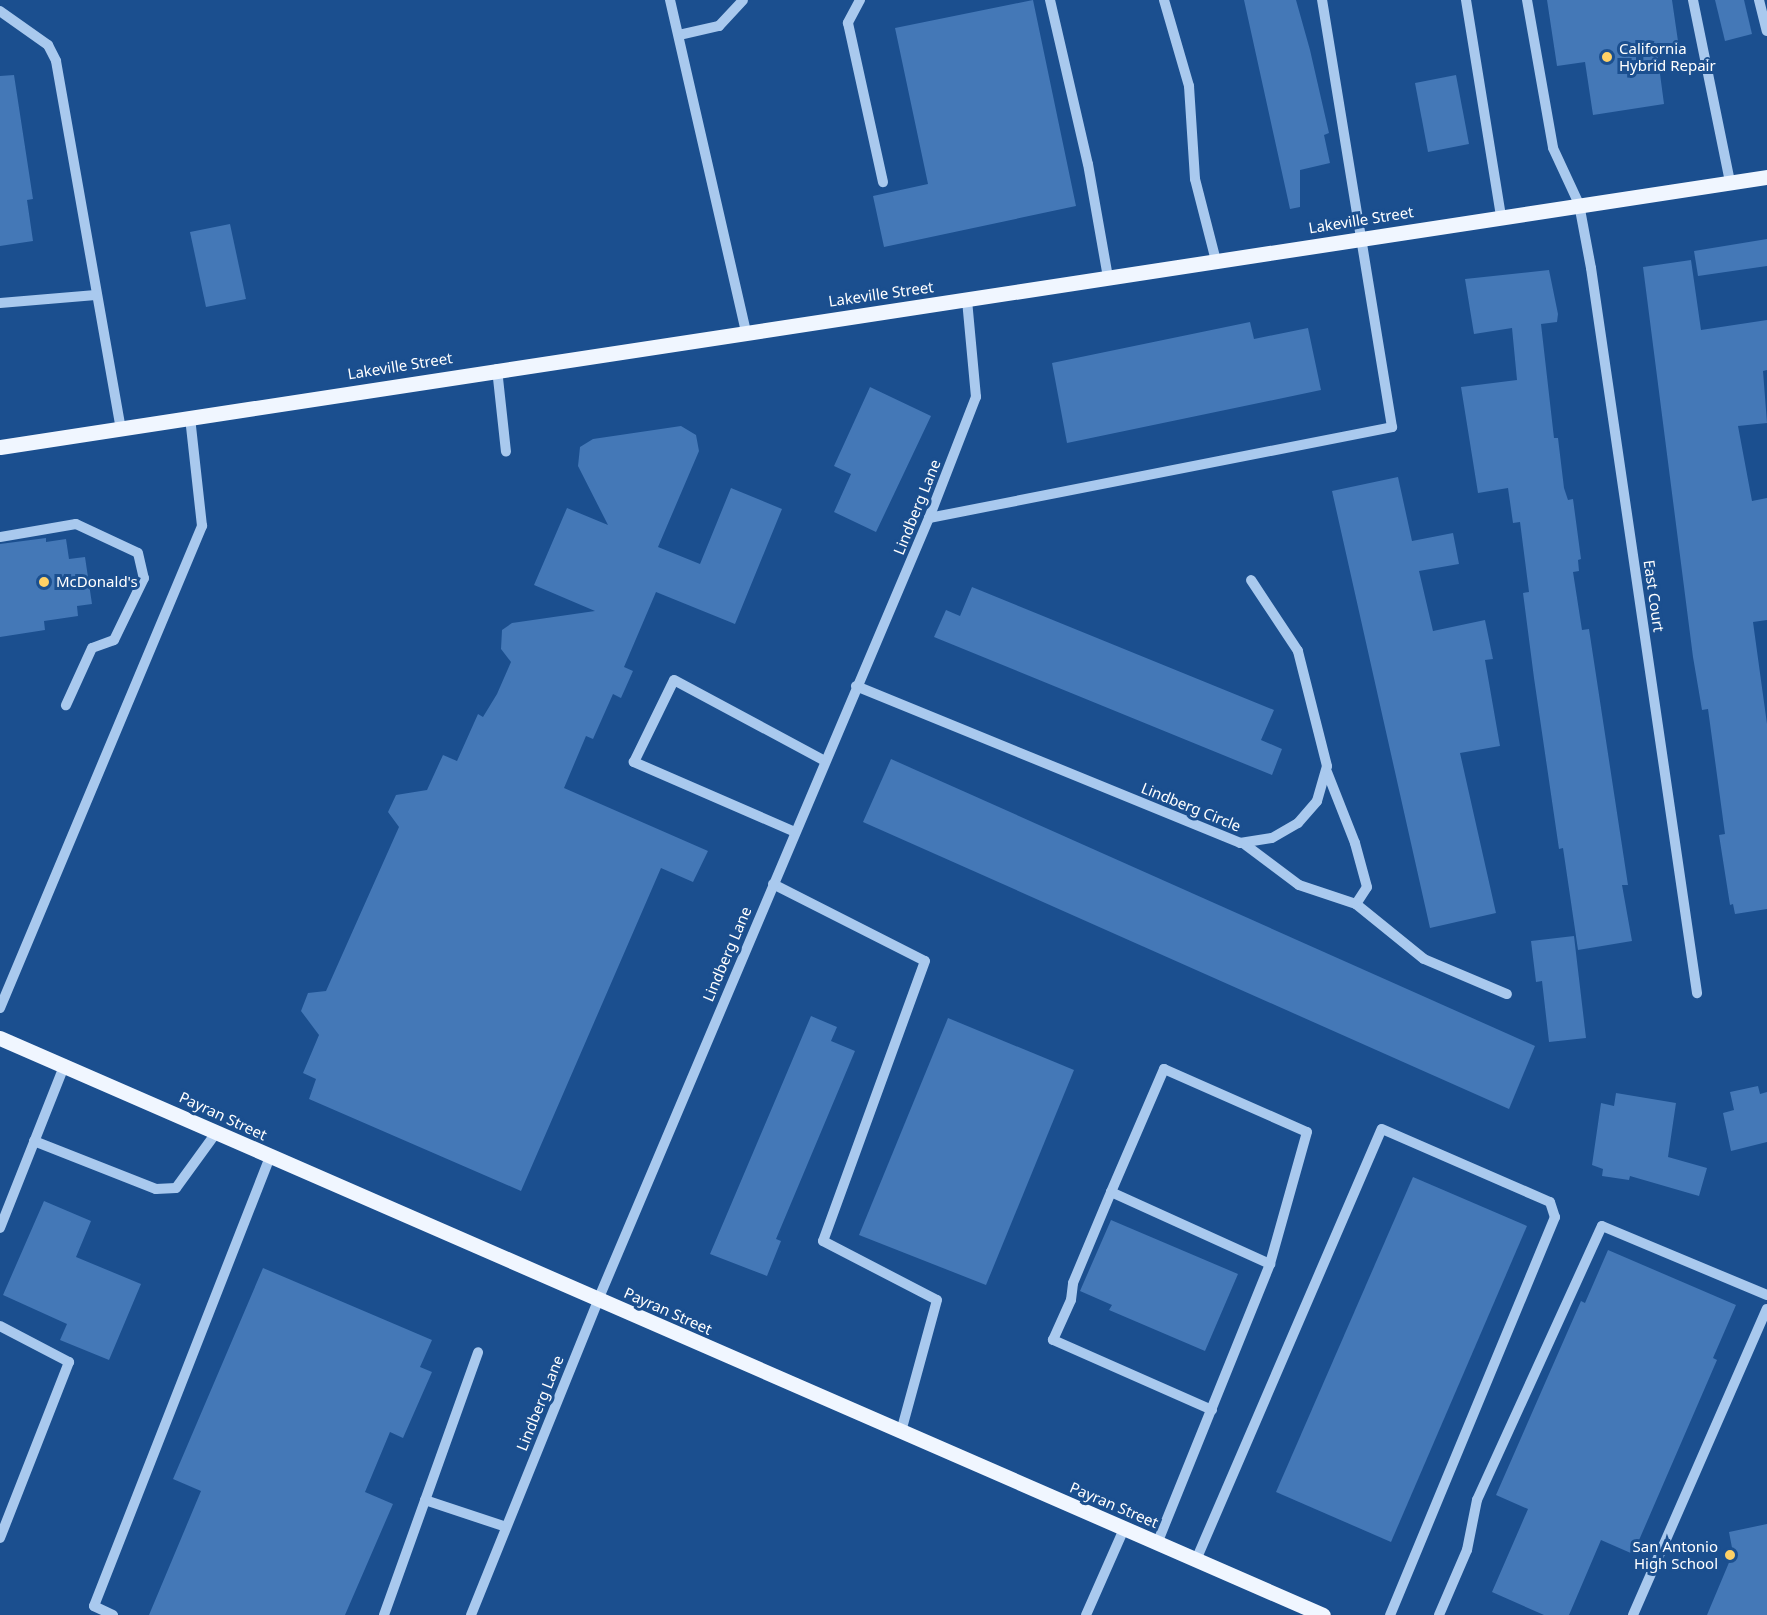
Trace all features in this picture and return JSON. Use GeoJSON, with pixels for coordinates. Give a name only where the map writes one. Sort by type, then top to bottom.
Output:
{"type":"FeatureCollection","features":[{"type":"Feature","properties":{"kind":"main road","name":"Lakeville Street"},"geometry":{"type":"LineString","coordinates":[[0,447],[497,369],[967,300],[1579,204],[1767,177]]}},
{"type":"Feature","properties":{"kind":"main road","name":"Payran Street"},"geometry":{"type":"LineString","coordinates":[[0,1038],[64,1064],[270,1158],[1323,1615]]}},
{"type":"Feature","properties":{"kind":"street"},"geometry":{"type":"LineString","coordinates":[[670,0],[746,333]]}},
{"type":"Feature","properties":{"kind":"street"},"geometry":{"type":"LineString","coordinates":[[678,35],[719,26],[743,0]]}},
{"type":"Feature","properties":{"kind":"street"},"geometry":{"type":"LineString","coordinates":[[860,0],[848,23],[883,182]]}},
{"type":"Feature","properties":{"kind":"street"},"geometry":{"type":"LineString","coordinates":[[1050,0],[1088,164],[1108,278]]}},
{"type":"Feature","properties":{"kind":"street"},"geometry":{"type":"LineString","coordinates":[[1164,0],[1189,86],[1194,179],[1216,261]]}},
{"type":"Feature","properties":{"kind":"street"},"geometry":{"type":"LineString","coordinates":[[929,518],[1392,427],[1359,238],[1322,0]]}},
{"type":"Feature","properties":{"kind":"street"},"geometry":{"type":"LineString","coordinates":[[1466,0],[1501,216]]}},
{"type":"Feature","properties":{"kind":"street","name":"East Court"},"geometry":{"type":"LineString","coordinates":[[1527,0],[1554,148],[1579,204],[1697,993]]}},
{"type":"Feature","properties":{"kind":"street"},"geometry":{"type":"LineString","coordinates":[[1693,0],[1730,182]]}},
{"type":"Feature","properties":{"kind":"street"},"geometry":{"type":"LineString","coordinates":[[1760,0],[1767,31]]}},
{"type":"Feature","properties":{"kind":"street"},"geometry":{"type":"LineString","coordinates":[[0,11],[48,45],[56,62],[83,198],[96,295],[121,429]]}},
{"type":"Feature","properties":{"kind":"street"},"geometry":{"type":"LineString","coordinates":[[0,303],[96,295]]}},
{"type":"Feature","properties":{"kind":"street","name":"Lindberg Lane"},"geometry":{"type":"LineString","coordinates":[[471,1615],[598,1300],[929,518],[976,397],[967,300]]}},
{"type":"Feature","properties":{"kind":"street"},"geometry":{"type":"LineString","coordinates":[[497,369],[506,452]]}},
{"type":"Feature","properties":{"kind":"street"},"geometry":{"type":"LineString","coordinates":[[0,1008],[202,526],[190,418]]}},
{"type":"Feature","properties":{"kind":"street"},"geometry":{"type":"LineString","coordinates":[[0,537],[76,524],[138,553],[144,578],[114,640],[92,648],[66,705]]}},
{"type":"Feature","properties":{"kind":"street"},"geometry":{"type":"LineString","coordinates":[[1251,580],[1299,651],[1327,772],[1355,843],[1366,887],[1356,904]]}},
{"type":"Feature","properties":{"kind":"street"},"geometry":{"type":"LineString","coordinates":[[795,832],[634,762],[674,680],[825,761]]}},
{"type":"Feature","properties":{"kind":"street","name":"Lindberg Circle"},"geometry":{"type":"LineString","coordinates":[[856,686],[1243,843],[1272,838],[1298,823],[1317,801],[1327,772]]}},
{"type":"Feature","properties":{"kind":"street"},"geometry":{"type":"LineString","coordinates":[[1243,843],[1299,885],[1356,904],[1424,959],[1507,994]]}},
{"type":"Feature","properties":{"kind":"street"},"geometry":{"type":"LineString","coordinates":[[773,884],[926,961],[823,1241],[937,1300],[901,1432]]}},
{"type":"Feature","properties":{"kind":"street"},"geometry":{"type":"LineString","coordinates":[[0,1228],[64,1064]]}},
{"type":"Feature","properties":{"kind":"street"},"geometry":{"type":"LineString","coordinates":[[1157,1543],[1212,1410],[1270,1264],[1307,1132],[1164,1069],[1110,1192],[1053,1340],[1212,1410]]}},
{"type":"Feature","properties":{"kind":"street"},"geometry":{"type":"LineString","coordinates":[[1196,1560],[1382,1129],[1550,1202],[1554,1217],[1390,1615]]}},
{"type":"Feature","properties":{"kind":"street"},"geometry":{"type":"LineString","coordinates":[[34,1141],[156,1189],[176,1188],[216,1132]]}},
{"type":"Feature","properties":{"kind":"street"},"geometry":{"type":"LineString","coordinates":[[113,1615],[94,1606],[270,1158]]}},
{"type":"Feature","properties":{"kind":"street"},"geometry":{"type":"LineString","coordinates":[[1110,1192],[1270,1264]]}},
{"type":"Feature","properties":{"kind":"street"},"geometry":{"type":"LineString","coordinates":[[1439,1615],[1467,1550],[1477,1500],[1602,1226],[1767,1295]]}},
{"type":"Feature","properties":{"kind":"street"},"geometry":{"type":"LineString","coordinates":[[1633,1615],[1767,1309]]}},
{"type":"Feature","properties":{"kind":"street"},"geometry":{"type":"LineString","coordinates":[[0,1326],[69,1362],[0,1538]]}},
{"type":"Feature","properties":{"kind":"street"},"geometry":{"type":"LineString","coordinates":[[384,1615],[478,1352]]}},
{"type":"Feature","properties":{"kind":"street"},"geometry":{"type":"LineString","coordinates":[[425,1500],[506,1527]]}},
{"type":"Feature","properties":{"kind":"street"},"geometry":{"type":"LineString","coordinates":[[1086,1615],[1124,1529]]}},
{"type":"Feature","properties":{"kind":"building"},"geometry":{"type":"Polygon","coordinates":[[[1033,0],[1076,206],[884,247],[873,196],[928,184],[895,28],[1033,0]]]}},
{"type":"Feature","properties":{"kind":"building"},"geometry":{"type":"Polygon","coordinates":[[[1244,0],[1296,0],[1310,50],[1329,133],[1324,135],[1330,163],[1300,170],[1300,207],[1290,209],[1244,0]]]}},
{"type":"Feature","properties":{"kind":"building","name":"California Hybrid Repair"},"geometry":{"type":"Polygon","coordinates":[[[1547,0],[1672,0],[1679,48],[1657,51],[1664,104],[1593,115],[1585,62],[1557,66],[1547,0]]]}},
{"type":"Feature","properties":{"kind":"building"},"geometry":{"type":"Polygon","coordinates":[[[1715,0],[1744,0],[1752,34],[1725,41],[1715,0]]]}},
{"type":"Feature","properties":{"kind":"building"},"geometry":{"type":"Polygon","coordinates":[[[14,75],[33,199],[27,200],[33,241],[0,246],[0,76],[14,75]]]}},
{"type":"Feature","properties":{"kind":"building"},"geometry":{"type":"Polygon","coordinates":[[[1456,75],[1469,144],[1428,152],[1415,83],[1456,75]]]}},
{"type":"Feature","properties":{"kind":"building"},"geometry":{"type":"Polygon","coordinates":[[[230,224],[246,299],[206,307],[190,232],[230,224]]]}},
{"type":"Feature","properties":{"kind":"building"},"geometry":{"type":"Polygon","coordinates":[[[1767,239],[1767,266],[1698,276],[1694,251],[1767,239]]]}},
{"type":"Feature","properties":{"kind":"building"},"geometry":{"type":"Polygon","coordinates":[[[1691,260],[1701,330],[1767,320],[1767,370],[1763,371],[1767,423],[1738,426],[1752,501],[1767,498],[1767,620],[1753,622],[1767,724],[1767,909],[1735,914],[1733,904],[1730,905],[1719,835],[1725,834],[1708,709],[1702,710],[1693,657],[1643,267],[1691,260]]]}},
{"type":"Feature","properties":{"kind":"building"},"geometry":{"type":"Polygon","coordinates":[[[1549,270],[1558,314],[1557,322],[1541,324],[1554,438],[1558,438],[1564,488],[1568,500],[1573,499],[1581,559],[1578,560],[1579,571],[1573,572],[1582,630],[1589,629],[1628,885],[1622,885],[1632,941],[1578,950],[1563,848],[1559,849],[1534,678],[1523,593],[1529,592],[1520,522],[1513,523],[1508,488],[1478,493],[1461,387],[1517,380],[1512,328],[1474,334],[1465,279],[1549,270]]]}},
{"type":"Feature","properties":{"kind":"building"},"geometry":{"type":"Polygon","coordinates":[[[1250,322],[1254,339],[1308,328],[1321,390],[1067,443],[1052,363],[1250,322]]]}},
{"type":"Feature","properties":{"kind":"building"},"geometry":{"type":"Polygon","coordinates":[[[870,387],[931,416],[876,532],[834,512],[851,474],[834,466],[870,387]]]}},
{"type":"Feature","properties":{"kind":"building"},"geometry":{"type":"Polygon","coordinates":[[[681,426],[696,435],[699,451],[658,547],[700,564],[731,488],[782,509],[735,624],[656,592],[624,667],[633,671],[621,698],[613,694],[593,739],[586,736],[564,788],[708,851],[693,882],[661,868],[521,1191],[309,1099],[316,1079],[303,1073],[319,1035],[301,1011],[308,993],[326,991],[399,827],[388,812],[396,795],[427,790],[443,755],[457,761],[478,714],[483,717],[497,694],[511,662],[501,649],[502,630],[512,623],[595,611],[534,585],[567,508],[608,525],[578,466],[580,447],[593,439],[681,426]]]}},
{"type":"Feature","properties":{"kind":"building"},"geometry":{"type":"Polygon","coordinates":[[[1398,477],[1412,541],[1453,533],[1459,564],[1419,571],[1433,631],[1485,620],[1493,659],[1485,660],[1500,746],[1460,753],[1496,913],[1430,928],[1332,491],[1398,477]]]}},
{"type":"Feature","properties":{"kind":"building","name":"McDonald's"},"geometry":{"type":"Polygon","coordinates":[[[46,538],[46,542],[66,539],[69,559],[85,557],[92,604],[77,606],[78,616],[44,621],[45,630],[0,637],[0,544],[46,538]]]}},
{"type":"Feature","properties":{"kind":"building"},"geometry":{"type":"Polygon","coordinates":[[[972,587],[1274,710],[1261,740],[1282,749],[1272,775],[934,637],[946,610],[960,616],[972,587]]]}},
{"type":"Feature","properties":{"kind":"building"},"geometry":{"type":"Polygon","coordinates":[[[891,759],[1535,1046],[1509,1109],[863,822],[891,759]]]}},
{"type":"Feature","properties":{"kind":"building"},"geometry":{"type":"Polygon","coordinates":[[[1574,936],[1586,1038],[1549,1042],[1542,981],[1536,982],[1531,941],[1574,936]]]}},
{"type":"Feature","properties":{"kind":"building"},"geometry":{"type":"Polygon","coordinates":[[[811,1016],[837,1027],[831,1041],[855,1051],[776,1239],[781,1241],[767,1276],[710,1254],[811,1016]]]}},
{"type":"Feature","properties":{"kind":"building"},"geometry":{"type":"Polygon","coordinates":[[[948,1018],[1074,1070],[986,1285],[859,1235],[948,1018]]]}},
{"type":"Feature","properties":{"kind":"building"},"geometry":{"type":"Polygon","coordinates":[[[1758,1086],[1760,1094],[1767,1092],[1767,1142],[1731,1151],[1723,1113],[1734,1110],[1730,1092],[1758,1086]]]}},
{"type":"Feature","properties":{"kind":"building"},"geometry":{"type":"Polygon","coordinates":[[[1616,1093],[1676,1103],[1668,1157],[1707,1168],[1699,1196],[1630,1176],[1629,1180],[1602,1176],[1603,1169],[1592,1165],[1601,1103],[1614,1106],[1616,1093]]]}},
{"type":"Feature","properties":{"kind":"building"},"geometry":{"type":"Polygon","coordinates":[[[1413,1177],[1527,1226],[1391,1542],[1276,1492],[1413,1177]]]}},
{"type":"Feature","properties":{"kind":"building"},"geometry":{"type":"Polygon","coordinates":[[[44,1201],[91,1221],[76,1257],[141,1284],[109,1360],[60,1340],[67,1324],[3,1295],[44,1201]]]}},
{"type":"Feature","properties":{"kind":"building"},"geometry":{"type":"Polygon","coordinates":[[[1111,1220],[1238,1274],[1205,1351],[1109,1310],[1112,1305],[1080,1291],[1111,1220]]]}},
{"type":"Feature","properties":{"kind":"building"},"geometry":{"type":"Polygon","coordinates":[[[1608,1250],[1736,1305],[1713,1358],[1717,1360],[1633,1554],[1601,1540],[1569,1615],[1544,1615],[1492,1592],[1528,1509],[1496,1495],[1581,1301],[1585,1303],[1608,1250]]]}},
{"type":"Feature","properties":{"kind":"building"},"geometry":{"type":"Polygon","coordinates":[[[263,1268],[432,1340],[420,1367],[432,1372],[403,1438],[390,1432],[365,1492],[393,1504],[345,1615],[149,1615],[201,1491],[173,1479],[263,1268]]]}},
{"type":"Feature","properties":{"kind":"building"},"geometry":{"type":"Polygon","coordinates":[[[1767,1524],[1767,1615],[1707,1615],[1733,1553],[1729,1532],[1767,1524]]]}},
{"type":"Feature","properties":{"kind":"place","name":"California Hybrid Repair"},"geometry":{"type":"Point","coordinates":[1607,57]}},
{"type":"Feature","properties":{"kind":"place","name":"McDonald's"},"geometry":{"type":"Point","coordinates":[44,582]}},
{"type":"Feature","properties":{"kind":"place","name":"San Antonio High School"},"geometry":{"type":"Point","coordinates":[1730,1555]}}]}
